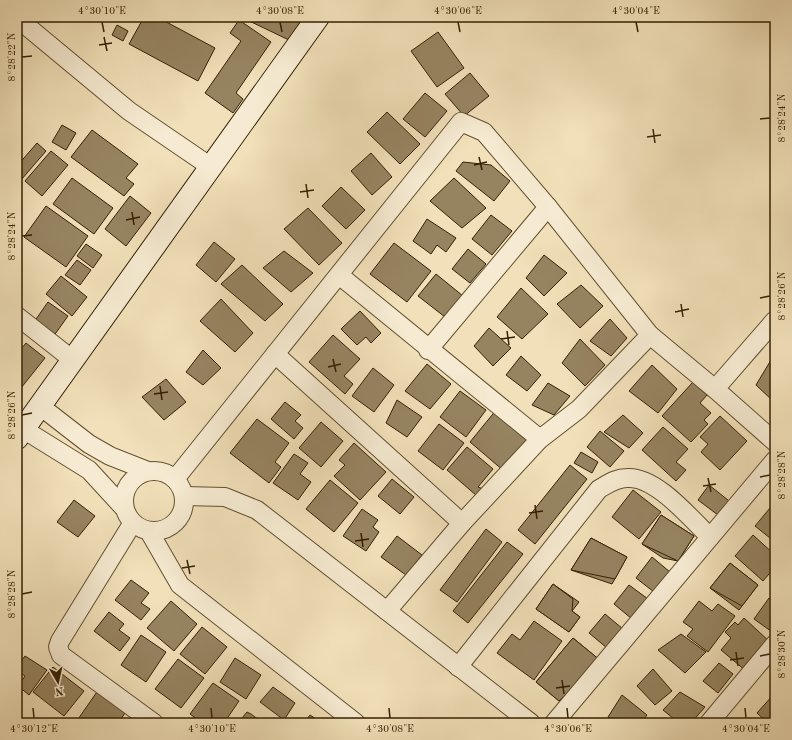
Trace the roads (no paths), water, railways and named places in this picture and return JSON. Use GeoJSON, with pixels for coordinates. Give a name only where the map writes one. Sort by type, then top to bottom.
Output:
{"type":"FeatureCollection","features":[{"type":"Feature","properties":{"kind":"street"},"geometry":{"type":"LineString","coordinates":[[40,406],[89,444],[110,456],[148,471],[163,472],[175,479],[184,496],[182,515],[168,529],[150,532],[132,524],[123,507],[89,470],[20,434],[210,167],[318,17]]}},
{"type":"Feature","properties":{"kind":"street"},"geometry":{"type":"LineString","coordinates":[[17,18],[129,111],[210,167]]}},
{"type":"Feature","properties":{"kind":"street"},"geometry":{"type":"LineString","coordinates":[[175,479],[461,122],[484,132],[548,208],[650,335],[715,389],[775,442]]}},
{"type":"Feature","properties":{"kind":"street"},"geometry":{"type":"LineString","coordinates":[[428,350],[548,208]]}},
{"type":"Feature","properties":{"kind":"street"},"geometry":{"type":"LineString","coordinates":[[338,275],[428,350],[540,439]]}},
{"type":"Feature","properties":{"kind":"street"},"geometry":{"type":"LineString","coordinates":[[17,316],[73,360]]}},
{"type":"Feature","properties":{"kind":"street"},"geometry":{"type":"LineString","coordinates":[[715,389],[775,320]]}},
{"type":"Feature","properties":{"kind":"street"},"geometry":{"type":"LineString","coordinates":[[387,611],[462,523],[540,439],[579,409],[650,335]]}},
{"type":"Feature","properties":{"kind":"street"},"geometry":{"type":"LineString","coordinates":[[275,354],[462,523]]}},
{"type":"Feature","properties":{"kind":"street"},"geometry":{"type":"LineString","coordinates":[[554,723],[775,460]]}},
{"type":"Feature","properties":{"kind":"street"},"geometry":{"type":"LineString","coordinates":[[123,507],[124,491],[133,478],[148,471]]}},
{"type":"Feature","properties":{"kind":"street"},"geometry":{"type":"LineString","coordinates":[[458,667],[599,489],[614,480],[628,477],[645,481],[657,487],[710,537]]}},
{"type":"Feature","properties":{"kind":"street"},"geometry":{"type":"LineString","coordinates":[[184,496],[225,497],[257,510],[531,723]]}},
{"type":"Feature","properties":{"kind":"street"},"geometry":{"type":"LineString","coordinates":[[132,524],[60,641],[58,647],[61,655],[154,723]]}},
{"type":"Feature","properties":{"kind":"street"},"geometry":{"type":"LineString","coordinates":[[150,532],[180,585],[356,723]]}},
{"type":"Feature","properties":{"kind":"street"},"geometry":{"type":"LineString","coordinates":[[709,723],[775,644]]}}]}
